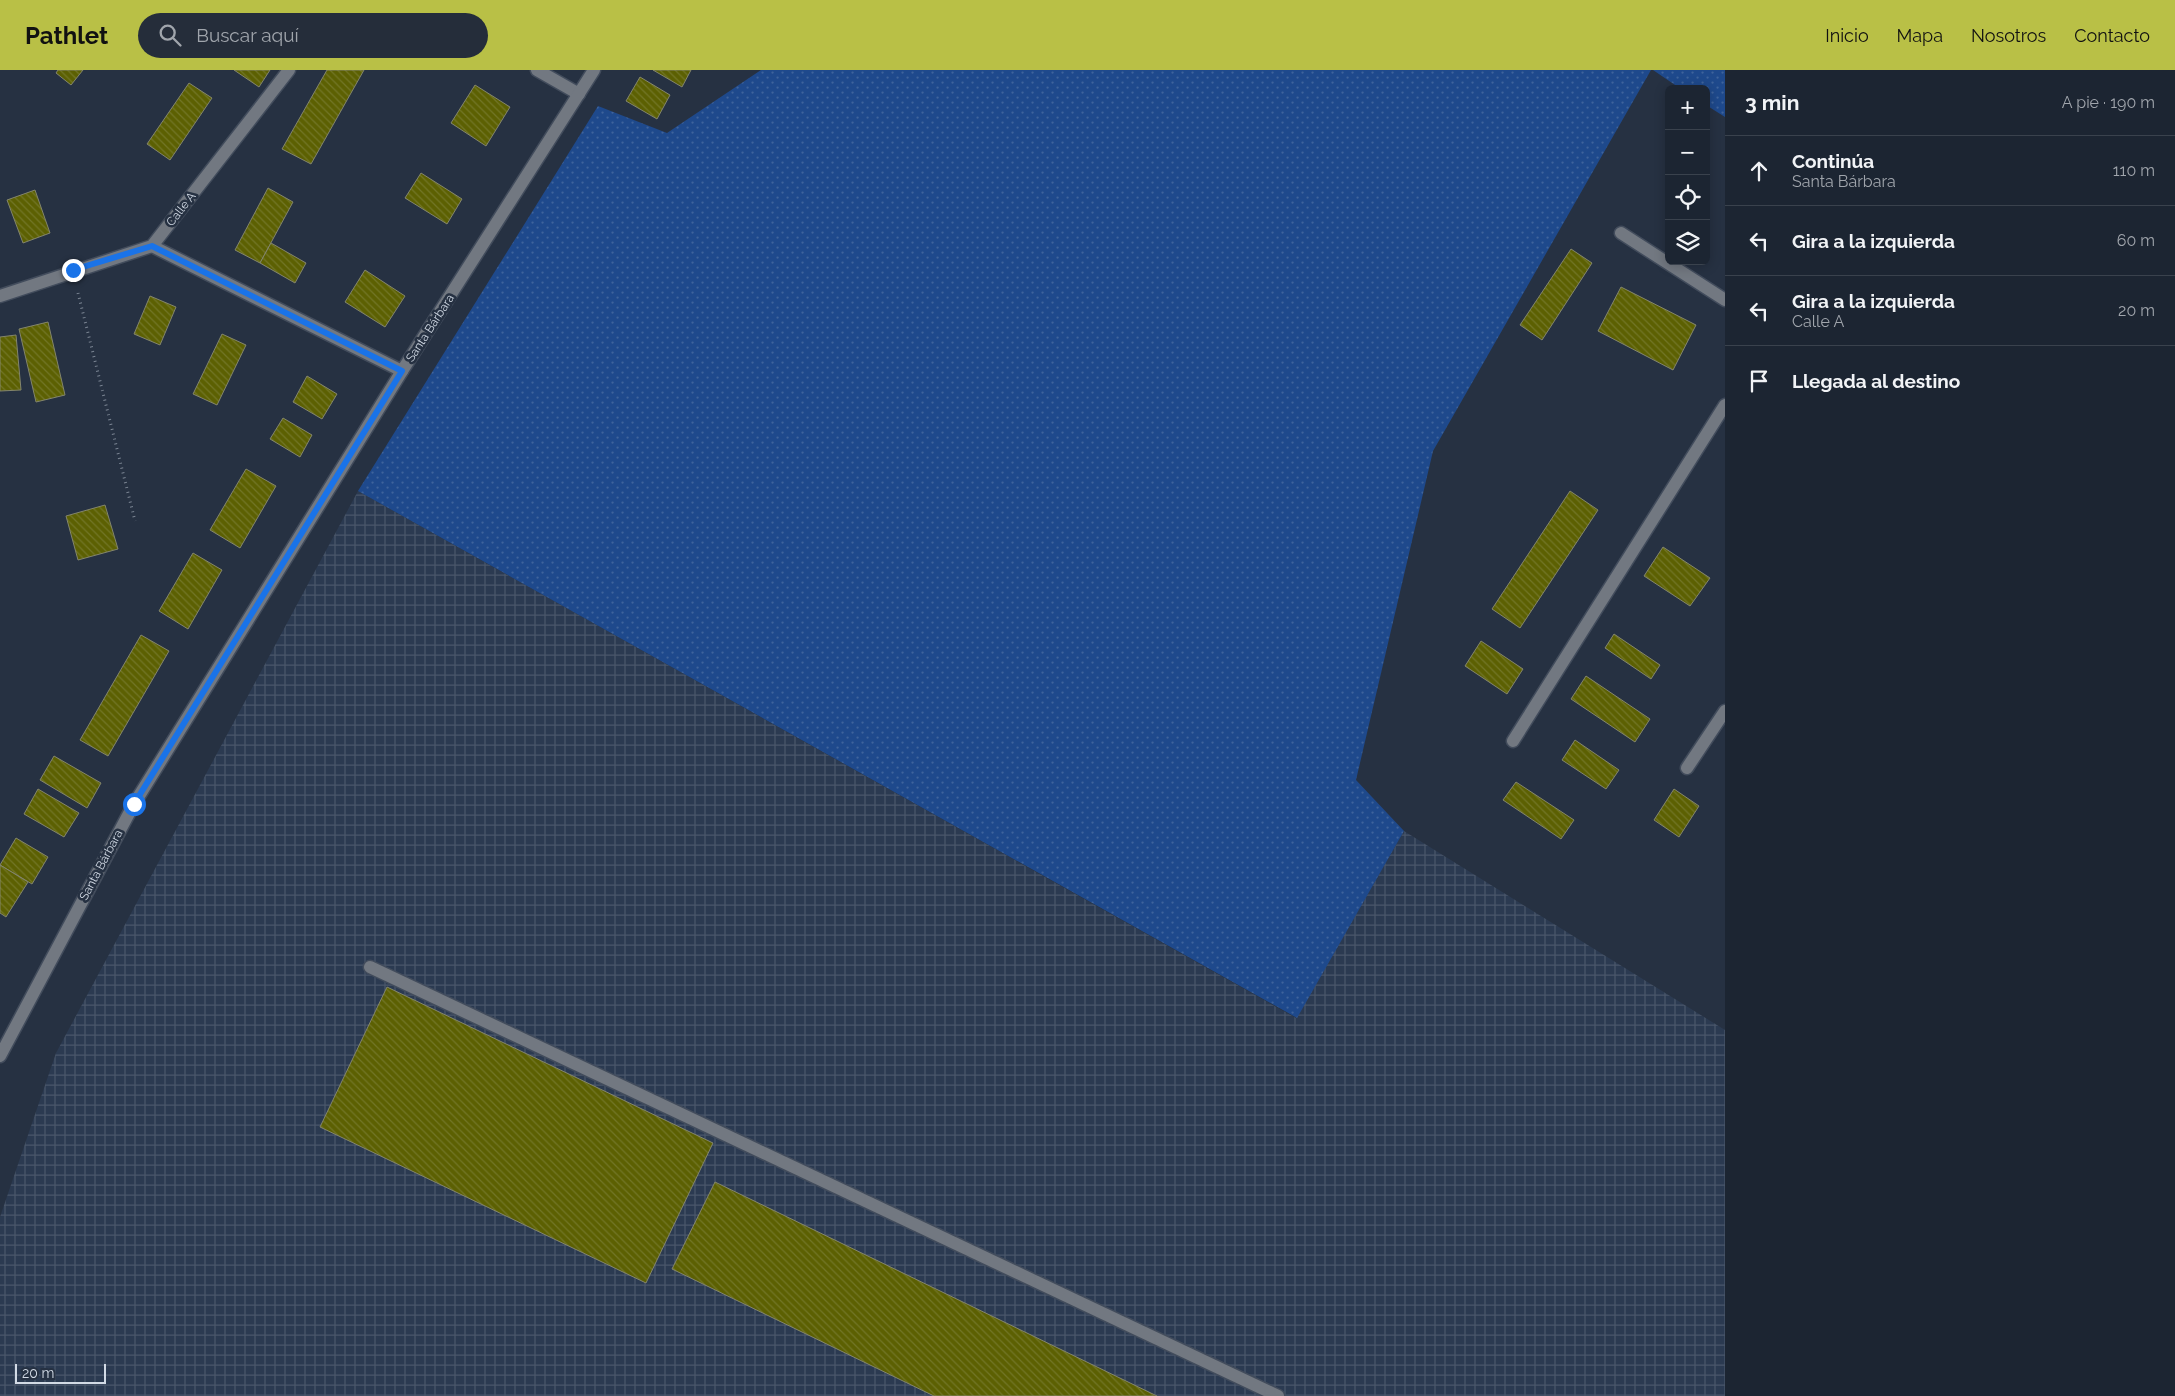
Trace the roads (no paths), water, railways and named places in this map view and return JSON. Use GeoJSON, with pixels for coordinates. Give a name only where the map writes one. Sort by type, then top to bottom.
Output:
{"type":"FeatureCollection","features":[{"type":"Feature","properties":{"kind":"street","name":"Calle A"},"geometry":{"type":"LineString","coordinates":[[152,246],[290,70]]}},
{"type":"Feature","properties":{"kind":"street"},"geometry":{"type":"LineString","coordinates":[[537,70],[579,94]]}},
{"type":"Feature","properties":{"kind":"street","name":"Santa Bárbara"},"geometry":{"type":"LineString","coordinates":[[0,1056],[134,804],[402,371],[594,70]]}},
{"type":"Feature","properties":{"kind":"street"},"geometry":{"type":"LineString","coordinates":[[1621,234],[1725,300]]}},
{"type":"Feature","properties":{"kind":"street"},"geometry":{"type":"LineString","coordinates":[[0,296],[73,270],[152,246],[402,371]]}},
{"type":"Feature","properties":{"kind":"street"},"geometry":{"type":"LineString","coordinates":[[1513,741],[1725,405]]}},
{"type":"Feature","properties":{"kind":"street"},"geometry":{"type":"LineString","coordinates":[[1687,768],[1725,711]]}},
{"type":"Feature","properties":{"kind":"street"},"geometry":{"type":"LineString","coordinates":[[370,967],[1278,1396]]}}]}
